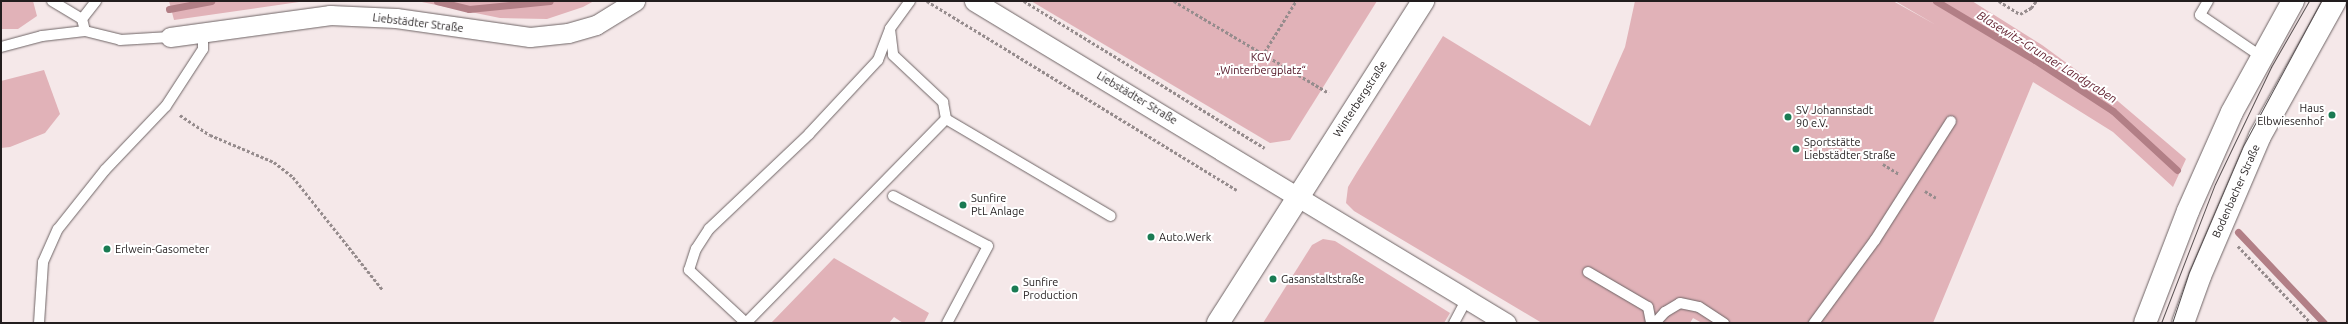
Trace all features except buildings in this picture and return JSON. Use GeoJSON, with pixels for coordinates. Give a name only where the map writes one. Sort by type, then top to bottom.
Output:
{"type":"FeatureCollection","features":[{"type":"Feature","properties":{"kind":"street","name":"Liebstädter Straße"},"geometry":{"type":"LineString","coordinates":[[170,37],[203,31],[330,15],[396,18],[530,37],[568,33],[596,25],[635,1]]}},
{"type":"Feature","properties":{"kind":"street","name":"Liebstädter Straße"},"geometry":{"type":"LineString","coordinates":[[974,1],[1127,92],[1298,198],[1506,323]]}},
{"type":"Feature","properties":{"kind":"street","name":"Winterbergstraße"},"geometry":{"type":"LineString","coordinates":[[1218,323],[1423,1]]}},
{"type":"Feature","properties":{"kind":"street"},"geometry":{"type":"LineString","coordinates":[[2145,323],[2194,197],[2232,112],[2293,1]]}},
{"type":"Feature","properties":{"kind":"street","name":"Bodenbacher Straße"},"geometry":{"type":"LineString","coordinates":[[2183,323],[2203,269],[2260,136],[2335,1]]}},
{"type":"Feature","properties":{"kind":"lane"},"geometry":{"type":"LineString","coordinates":[[52,1],[82,19],[85,31]]}},
{"type":"Feature","properties":{"kind":"lane"},"geometry":{"type":"LineString","coordinates":[[82,19],[96,1]]}},
{"type":"Feature","properties":{"kind":"lane"},"geometry":{"type":"LineString","coordinates":[[910,1],[890,29],[878,60],[809,134],[709,229],[696,249],[689,270],[746,323],[946,119]]}},
{"type":"Feature","properties":{"kind":"lane"},"geometry":{"type":"LineString","coordinates":[[2208,1],[2200,15],[2262,57]]}},
{"type":"Feature","properties":{"kind":"lane"},"geometry":{"type":"LineString","coordinates":[[890,29],[893,55],[943,102],[946,119],[1111,216]]}},
{"type":"Feature","properties":{"kind":"lane"},"geometry":{"type":"LineString","coordinates":[[1,48],[42,36],[85,31],[120,40],[170,37]]}},
{"type":"Feature","properties":{"kind":"lane"},"geometry":{"type":"LineString","coordinates":[[39,323],[43,262],[58,229],[105,170],[166,106],[203,49],[203,31]]}},
{"type":"Feature","properties":{"kind":"lane"},"geometry":{"type":"LineString","coordinates":[[1814,323],[1875,240],[1951,121]]}},
{"type":"Feature","properties":{"kind":"lane"},"geometry":{"type":"LineString","coordinates":[[893,196],[988,246],[947,323]]}},
{"type":"Feature","properties":{"kind":"lane"},"geometry":{"type":"LineString","coordinates":[[1588,272],[1648,307],[1651,323]]}},
{"type":"Feature","properties":{"kind":"lane"},"geometry":{"type":"LineString","coordinates":[[1454,323],[1467,299]]}},
{"type":"Feature","properties":{"kind":"lane"},"geometry":{"type":"LineString","coordinates":[[1655,323],[1665,312],[1680,303],[1699,307],[1724,323]]}},
{"type":"Feature","properties":{"kind":"path"},"geometry":{"type":"LineString","coordinates":[[927,1],[1237,190]]}},
{"type":"Feature","properties":{"kind":"path"},"geometry":{"type":"LineString","coordinates":[[1024,1],[1264,148]]}},
{"type":"Feature","properties":{"kind":"path"},"geometry":{"type":"LineString","coordinates":[[1174,1],[1262,56],[1329,93]]}},
{"type":"Feature","properties":{"kind":"path"},"geometry":{"type":"LineString","coordinates":[[1262,56],[1296,1]]}},
{"type":"Feature","properties":{"kind":"path"},"geometry":{"type":"LineString","coordinates":[[1999,1],[2020,14],[2031,8],[2036,1]]}},
{"type":"Feature","properties":{"kind":"path"},"geometry":{"type":"LineString","coordinates":[[166,106],[210,135],[274,162],[293,176],[383,290]]}},
{"type":"Feature","properties":{"kind":"path"},"geometry":{"type":"LineString","coordinates":[[2236,244],[2311,323]]}},
{"type":"Feature","properties":{"kind":"green space"},"geometry":{"type":"Polygon","coordinates":[[[1,1],[33,1],[37,16],[18,29],[1,29],[1,1]]]}},
{"type":"Feature","properties":{"kind":"green space"},"geometry":{"type":"Polygon","coordinates":[[[169,1],[306,1],[174,20],[169,1]]]}},
{"type":"Feature","properties":{"kind":"green space"},"geometry":{"type":"Polygon","coordinates":[[[417,1],[594,1],[583,7],[547,19],[500,18],[417,1]]]}},
{"type":"Feature","properties":{"kind":"green space","name":"KGV „Winterbergplatz“"},"geometry":{"type":"Polygon","coordinates":[[[1031,1],[1377,1],[1290,140],[1270,143],[1031,1]]]}},
{"type":"Feature","properties":{"kind":"green space","name":"Sportstätte Liebstädter Straße"},"geometry":{"type":"Polygon","coordinates":[[[1635,1],[1893,1],[1936,25],[1895,1],[1972,1],[2042,45],[2113,97],[2186,159],[2173,187],[2113,132],[2033,82],[1933,323],[1702,323],[1693,318],[1690,323],[1542,323],[1354,211],[1346,203],[1348,187],[1443,36],[1590,126],[1625,47],[1635,1]]]}},
{"type":"Feature","properties":{"kind":"green space"},"geometry":{"type":"Polygon","coordinates":[[[44,70],[60,114],[45,133],[10,147],[1,148],[1,81],[44,70]]]}},
{"type":"Feature","properties":{"kind":"green space"},"geometry":{"type":"Polygon","coordinates":[[[1323,239],[1335,241],[1450,313],[1444,323],[1263,323],[1312,245],[1323,239]]]}},
{"type":"Feature","properties":{"kind":"green space"},"geometry":{"type":"Polygon","coordinates":[[[834,258],[929,313],[924,323],[903,323],[894,317],[889,323],[771,323],[834,258]]]}},
{"type":"Feature","properties":{"kind":"waterway","name":"Blasewitz‐Grunaer Landgraben"},"geometry":{"type":"LineString","coordinates":[[169,9],[211,1]]}},
{"type":"Feature","properties":{"kind":"waterway","name":"Blasewitz‐Grunaer Landgraben"},"geometry":{"type":"LineString","coordinates":[[437,1],[469,9],[550,1]]}},
{"type":"Feature","properties":{"kind":"waterway","name":"Blasewitz‐Grunaer Landgraben"},"geometry":{"type":"LineString","coordinates":[[1936,1],[2035,60],[2113,111],[2177,170]]}},
{"type":"Feature","properties":{"kind":"waterway","name":"Blasewitz‐Grunaer Landgraben"},"geometry":{"type":"LineString","coordinates":[[2238,232],[2324,323]]}},
{"type":"Feature","properties":{"kind":"tram line"},"geometry":{"type":"LineString","coordinates":[[2161,323],[2215,184],[2271,67],[2309,1]]}},
{"type":"Feature","properties":{"kind":"tram line"},"geometry":{"type":"LineString","coordinates":[[2172,323],[2189,272],[2243,146],[2321,1]]}},
{"type":"Feature","properties":{"kind":"place","name":"Haus Elbwiesenhof"},"geometry":{"type":"Point","coordinates":[2332,115]}},
{"type":"Feature","properties":{"kind":"place","name":"SV Johannstadt 90 e.V."},"geometry":{"type":"Point","coordinates":[1788,117]}},
{"type":"Feature","properties":{"kind":"place","name":"Sportstätte Liebstädter Straße"},"geometry":{"type":"Point","coordinates":[1796,149]}},
{"type":"Feature","properties":{"kind":"place","name":"Sunfire PtL Anlage"},"geometry":{"type":"Point","coordinates":[963,205]}},
{"type":"Feature","properties":{"kind":"place","name":"Auto.Werk"},"geometry":{"type":"Point","coordinates":[1151,237]}},
{"type":"Feature","properties":{"kind":"place","name":"Erlwein-Gasometer"},"geometry":{"type":"Point","coordinates":[107,249]}},
{"type":"Feature","properties":{"kind":"place","name":"Gasanstaltstraße"},"geometry":{"type":"Point","coordinates":[1273,279]}},
{"type":"Feature","properties":{"kind":"place","name":"Sunfire Production"},"geometry":{"type":"Point","coordinates":[1015,289]}}]}
